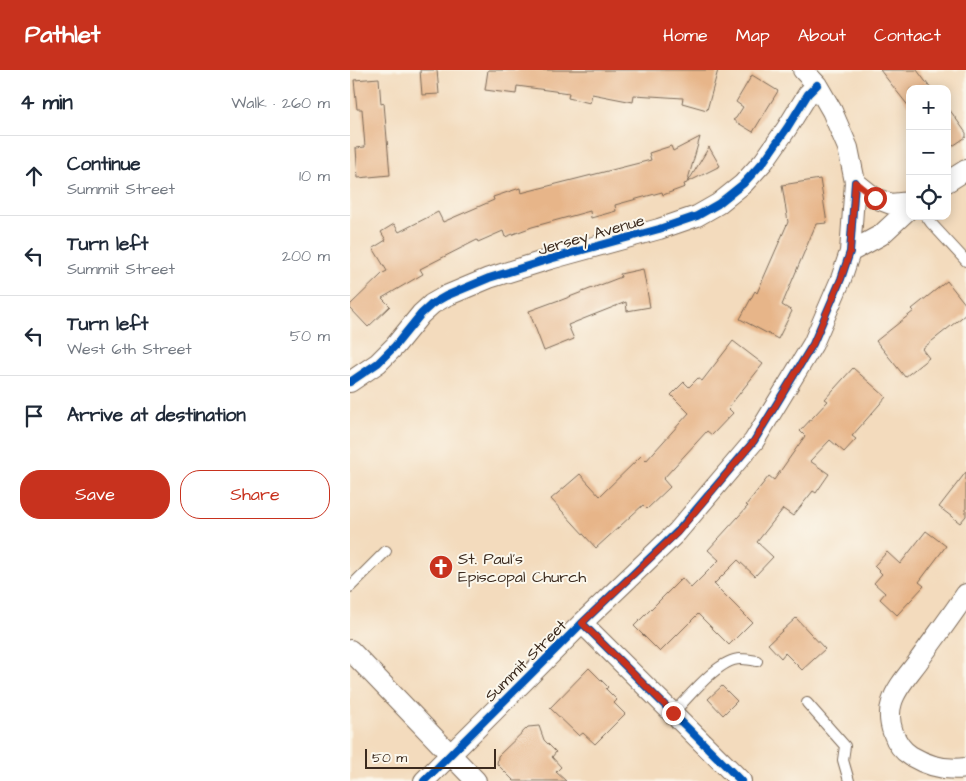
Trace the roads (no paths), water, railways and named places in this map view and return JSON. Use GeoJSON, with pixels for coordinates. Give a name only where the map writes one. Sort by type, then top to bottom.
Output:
{"type":"FeatureCollection","features":[{"type":"Feature","properties":{"kind":"street","name":"Summit Street"},"geometry":{"type":"LineString","coordinates":[[424,781],[582,623],[678,532],[754,441],[813,344],[841,279],[850,252],[855,182],[848,148],[832,111],[817,85],[803,70]]}},
{"type":"Feature","properties":{"kind":"street","name":"Jersey Avenue"},"geometry":{"type":"LineString","coordinates":[[350,382],[378,363],[421,314],[432,304],[446,296],[498,275],[659,229],[697,216],[718,204],[743,184],[764,161],[808,94],[817,85]]}},
{"type":"Feature","properties":{"kind":"street"},"geometry":{"type":"LineString","coordinates":[[951,179],[966,170]]}},
{"type":"Feature","properties":{"kind":"street"},"geometry":{"type":"LineString","coordinates":[[855,182],[875,198],[891,204],[906,202]]}},
{"type":"Feature","properties":{"kind":"street"},"geometry":{"type":"LineString","coordinates":[[850,252],[881,235],[906,212]]}},
{"type":"Feature","properties":{"kind":"street"},"geometry":{"type":"LineString","coordinates":[[966,594],[898,690],[890,712],[892,728],[898,744],[909,755],[923,763],[939,768],[966,768]]}},
{"type":"Feature","properties":{"kind":"street"},"geometry":{"type":"LineString","coordinates":[[582,623],[741,781]]}},
{"type":"Feature","properties":{"kind":"street"},"geometry":{"type":"LineString","coordinates":[[350,650],[476,781]]}},
{"type":"Feature","properties":{"kind":"lane"},"geometry":{"type":"LineString","coordinates":[[929,220],[966,261]]}},
{"type":"Feature","properties":{"kind":"lane"},"geometry":{"type":"LineString","coordinates":[[350,587],[386,551]]}},
{"type":"Feature","properties":{"kind":"lane"},"geometry":{"type":"LineString","coordinates":[[673,713],[720,666],[740,658],[757,661]]}},
{"type":"Feature","properties":{"kind":"lane"},"geometry":{"type":"LineString","coordinates":[[807,703],[845,746],[844,760],[850,781]]}},
{"type":"Feature","properties":{"kind":"place","name":"St. Paul's Episcopal Church"},"geometry":{"type":"Point","coordinates":[441,567]}}]}
